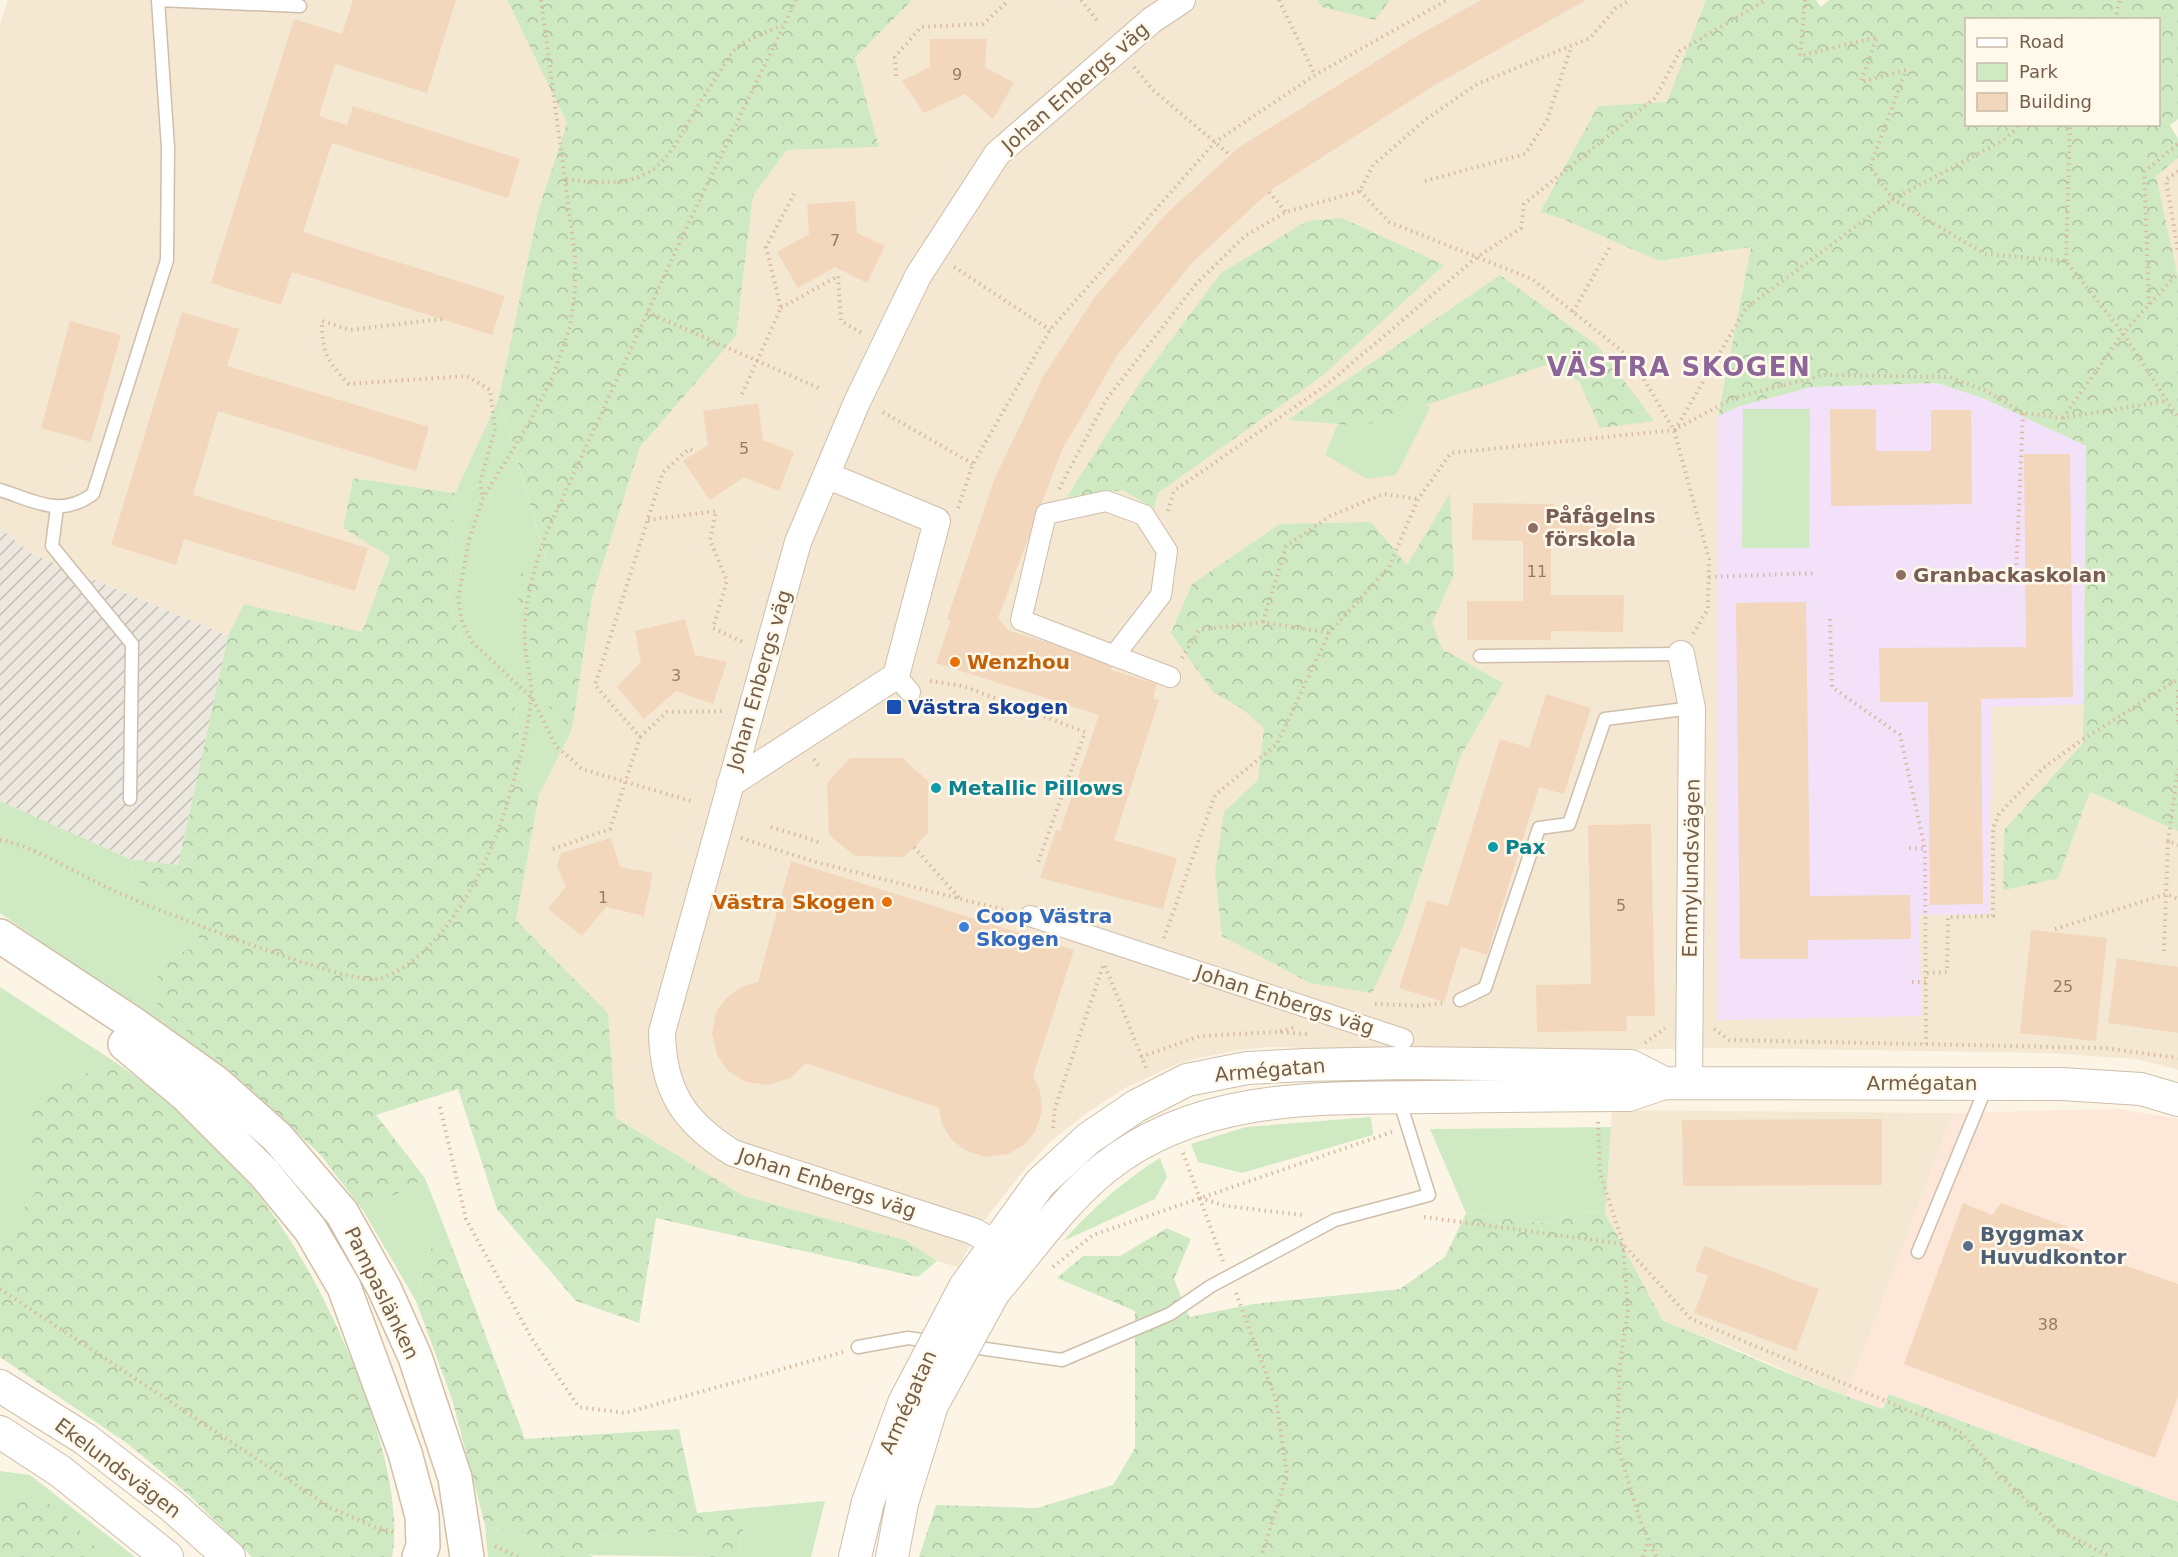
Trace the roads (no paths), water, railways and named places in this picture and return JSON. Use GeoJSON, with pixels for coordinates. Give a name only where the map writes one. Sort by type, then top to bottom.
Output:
{"type":"FeatureCollection","features":[{"type":"Feature","properties":{"kind":"main road","name":"Pampaslänken"},"geometry":{"type":"LineString","coordinates":[[0,936],[215,1082],[277,1137],[342,1213],[384,1288],[422,1379],[476,1550]]}},
{"type":"Feature","properties":{"kind":"main road","name":"Pampaslänken"},"geometry":{"type":"LineString","coordinates":[[0,962],[141,1055],[186,1095],[264,1173],[310,1229],[344,1287],[405,1453],[422,1516],[423,1546],[419,1557]]}},
{"type":"Feature","properties":{"kind":"street","name":"Johan Enbergs väg"},"geometry":{"type":"LineString","coordinates":[[1022,1259],[973,1231],[733,1153],[699,1128],[683,1108],[668,1082],[662,1056],[662,1032],[798,542],[883,346],[933,253],[997,154],[1152,20],[1182,0]]}},
{"type":"Feature","properties":{"kind":"street"},"geometry":{"type":"LineString","coordinates":[[730,784],[903,684],[937,521],[826,475]]}},
{"type":"Feature","properties":{"kind":"street"},"geometry":{"type":"LineString","coordinates":[[1114,656],[1161,595],[1167,551],[1144,515],[1106,501],[1046,514],[1021,620],[1114,656],[1170,677]]}},
{"type":"Feature","properties":{"kind":"street","name":"Emmylundsvägen"},"geometry":{"type":"LineString","coordinates":[[1676,1083],[1690,1027],[1692,708],[1680,654]]}},
{"type":"Feature","properties":{"kind":"street","name":"Johan Enbergs väg"},"geometry":{"type":"LineString","coordinates":[[1030,916],[1402,1039]]}},
{"type":"Feature","properties":{"kind":"street","name":"Armégatan"},"geometry":{"type":"LineString","coordinates":[[1022,1259],[1040,1183],[1089,1138],[1136,1106],[1187,1080],[1247,1068],[1404,1063],[1631,1066],[1676,1083]]}},
{"type":"Feature","properties":{"kind":"street","name":"Armégatan"},"geometry":{"type":"LineString","coordinates":[[855,1557],[868,1502],[904,1403],[980,1289],[1022,1259],[1059,1212],[1106,1166],[1160,1134],[1214,1112],[1285,1101],[1629,1095],[1676,1083],[2062,1084],[2141,1089],[2178,1100]]}},
{"type":"Feature","properties":{"kind":"street","name":"Armégatan"},"geometry":{"type":"LineString","coordinates":[[892,1557],[902,1503],[932,1405],[980,1289]]}},
{"type":"Feature","properties":{"kind":"street","name":"Ekelundsvägen"},"geometry":{"type":"LineString","coordinates":[[0,1386],[85,1439],[172,1506],[229,1557]]}},
{"type":"Feature","properties":{"kind":"street","name":"Ekelundsvägen"},"geometry":{"type":"LineString","coordinates":[[0,1432],[60,1471],[167,1557]]}},
{"type":"Feature","properties":{"kind":"lane"},"geometry":{"type":"LineString","coordinates":[[0,490],[57,508],[78,504],[93,494],[166,260],[168,148],[158,0],[300,6]]}},
{"type":"Feature","properties":{"kind":"lane"},"geometry":{"type":"LineString","coordinates":[[57,508],[52,546],[132,644],[130,799]]}},
{"type":"Feature","properties":{"kind":"lane"},"geometry":{"type":"LineString","coordinates":[[1480,656],[1680,654]]}},
{"type":"Feature","properties":{"kind":"lane"},"geometry":{"type":"LineString","coordinates":[[1460,1000],[1485,988],[1539,828],[1569,824],[1605,718],[1692,708]]}},
{"type":"Feature","properties":{"kind":"lane"},"geometry":{"type":"LineString","coordinates":[[1918,1252],[1987,1083]]}},
{"type":"Feature","properties":{"kind":"lane"},"geometry":{"type":"LineString","coordinates":[[858,1347],[908,1338],[1062,1360],[1170,1314],[1229,1276],[1335,1220],[1429,1195],[1399,1098]]}},
{"type":"Feature","properties":{"kind":"place","name":"Påfågelns förskola"},"geometry":{"type":"Point","coordinates":[1533,528]}},
{"type":"Feature","properties":{"kind":"place","name":"Granbackaskolan"},"geometry":{"type":"Point","coordinates":[1901,575]}},
{"type":"Feature","properties":{"kind":"place","name":"Wenzhou"},"geometry":{"type":"Point","coordinates":[955,662]}},
{"type":"Feature","properties":{"kind":"place","name":"Västra skogen"},"geometry":{"type":"Point","coordinates":[894,707]}},
{"type":"Feature","properties":{"kind":"place","name":"Metallic Pillows"},"geometry":{"type":"Point","coordinates":[936,788]}},
{"type":"Feature","properties":{"kind":"place","name":"Pax"},"geometry":{"type":"Point","coordinates":[1493,847]}},
{"type":"Feature","properties":{"kind":"place","name":"Västra Skogen"},"geometry":{"type":"Point","coordinates":[887,902]}},
{"type":"Feature","properties":{"kind":"place","name":"Coop Västra Skogen"},"geometry":{"type":"Point","coordinates":[964,927]}},
{"type":"Feature","properties":{"kind":"place","name":"Byggmax Huvudkontor"},"geometry":{"type":"Point","coordinates":[1968,1246]}},
{"type":"Feature","properties":{"kind":"district","name":"VÄSTRA SKOGEN"},"geometry":{"type":"Point","coordinates":[1679,367]}}]}
